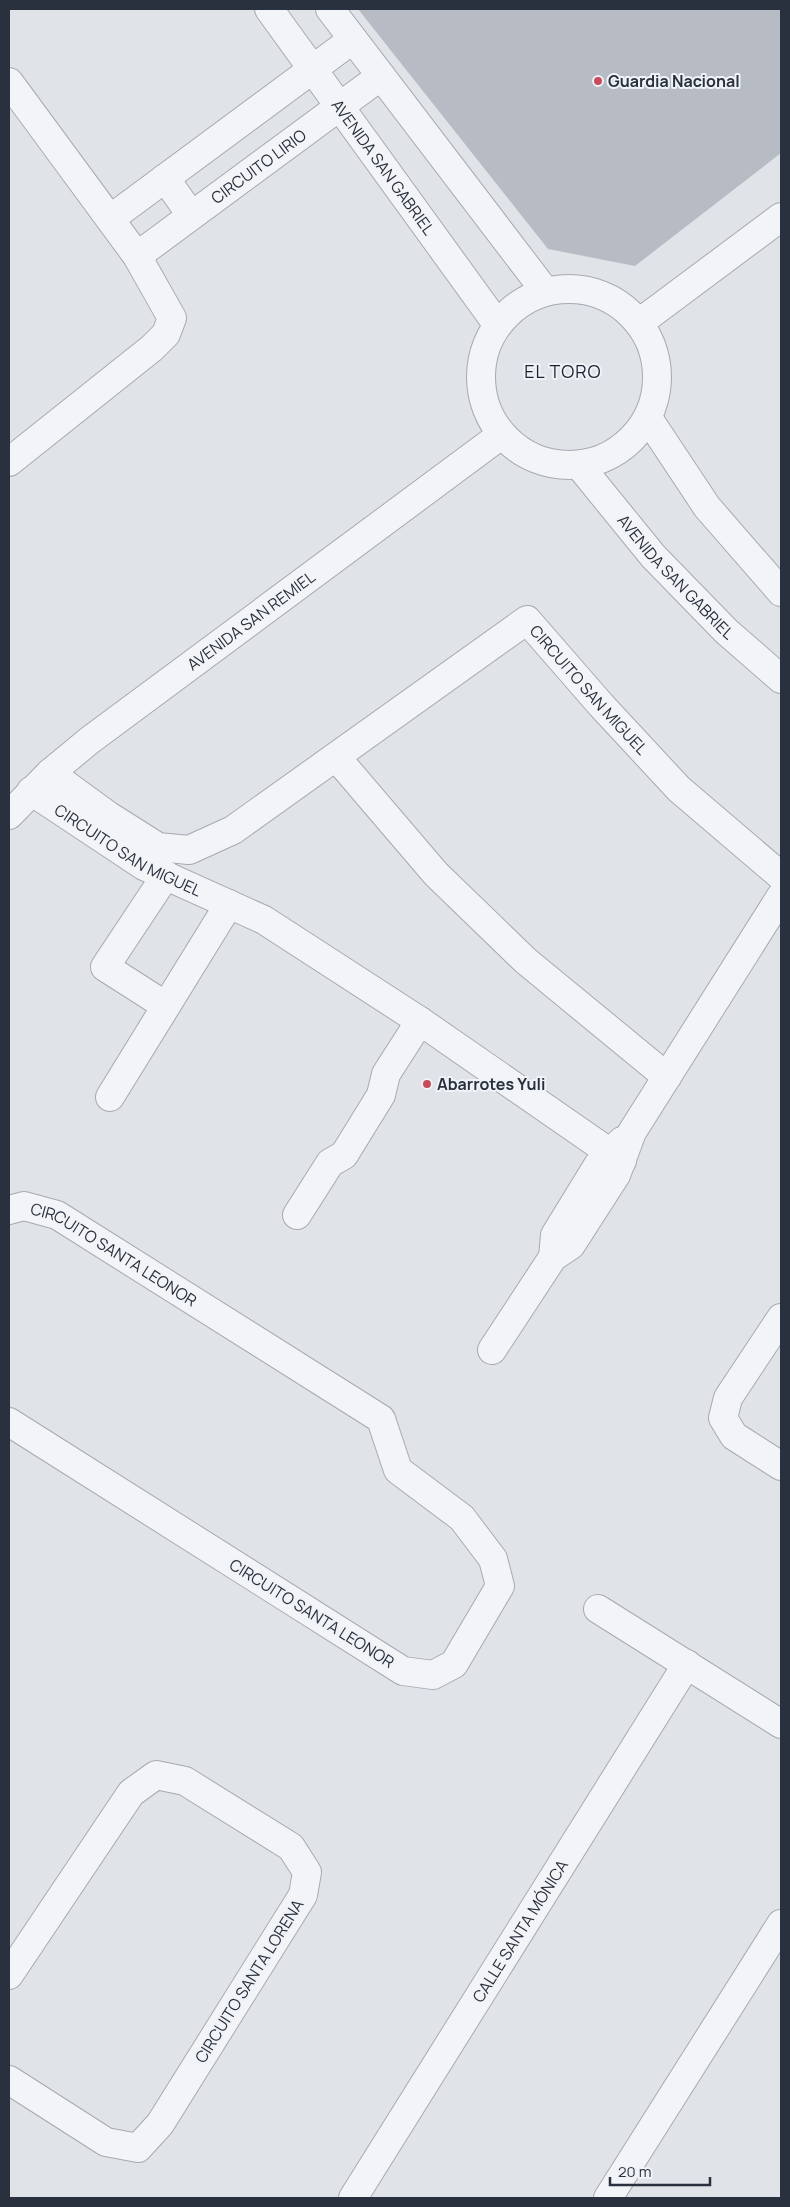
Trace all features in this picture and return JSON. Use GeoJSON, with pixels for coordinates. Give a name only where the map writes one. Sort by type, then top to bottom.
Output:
{"type":"FeatureCollection","features":[{"type":"Feature","properties":{"kind":"street","name":"AVENIDA SAN GABRIEL"},"geometry":{"type":"LineString","coordinates":[[269,9],[314,68],[340,107],[497,324]]}},
{"type":"Feature","properties":{"kind":"street"},"geometry":{"type":"LineString","coordinates":[[330,9],[546,291]]}},
{"type":"Feature","properties":{"kind":"street"},"geometry":{"type":"LineString","coordinates":[[110,219],[352,40]]}},
{"type":"Feature","properties":{"kind":"street","name":"CIRCUITO LIRIO"},"geometry":{"type":"LineString","coordinates":[[137,256],[381,76]]}},
{"type":"Feature","properties":{"kind":"street"},"geometry":{"type":"LineString","coordinates":[[9,82],[137,256],[172,318],[166,334],[152,348],[9,462]]}},
{"type":"Feature","properties":{"kind":"street"},"geometry":{"type":"LineString","coordinates":[[165,178],[191,215]]}},
{"type":"Feature","properties":{"kind":"street"},"geometry":{"type":"LineString","coordinates":[[639,323],[781,217]]}},
{"type":"Feature","properties":{"kind":"street"},"geometry":{"type":"LineString","coordinates":[[575,287],[604,294],[629,310],[639,323],[647,333],[657,362],[657,390],[648,418],[631,441],[607,457],[579,465],[550,464],[523,454],[501,435],[486,409],[480,380],[484,351],[497,324],[519,304],[546,291],[575,287]]}},
{"type":"Feature","properties":{"kind":"street"},"geometry":{"type":"LineString","coordinates":[[648,418],[707,508],[781,592]]}},
{"type":"Feature","properties":{"kind":"street","name":"AVENIDA SAN REMIEL"},"geometry":{"type":"LineString","coordinates":[[9,815],[40,782],[90,740],[501,435]]}},
{"type":"Feature","properties":{"kind":"street","name":"AVENIDA SAN GABRIEL"},"geometry":{"type":"LineString","coordinates":[[579,465],[653,556],[726,631],[781,679]]}},
{"type":"Feature","properties":{"kind":"street","name":"CIRCUITO SAN MIGUEL"},"geometry":{"type":"LineString","coordinates":[[40,782],[109,816],[158,847],[189,850],[233,830],[527,620],[601,706],[679,789],[781,876]]}},
{"type":"Feature","properties":{"kind":"street"},"geometry":{"type":"LineString","coordinates":[[336,757],[436,874],[512,948],[667,1077]]}},
{"type":"Feature","properties":{"kind":"street","name":"CIRCUITO SAN MIGUEL"},"geometry":{"type":"LineString","coordinates":[[40,782],[144,866],[264,920],[420,1021],[616,1156]]}},
{"type":"Feature","properties":{"kind":"street"},"geometry":{"type":"LineString","coordinates":[[166,875],[105,967],[166,1006]]}},
{"type":"Feature","properties":{"kind":"street"},"geometry":{"type":"LineString","coordinates":[[492,1350],[553,1257],[555,1235],[598,1165],[616,1156],[781,896]]}},
{"type":"Feature","properties":{"kind":"street"},"geometry":{"type":"LineString","coordinates":[[110,1097],[228,904]]}},
{"type":"Feature","properties":{"kind":"street"},"geometry":{"type":"LineString","coordinates":[[297,1215],[330,1163],[331,1144],[367,1088],[386,1074],[420,1021]]}},
{"type":"Feature","properties":{"kind":"street","name":"CIRCUITO SANTA LEONOR"},"geometry":{"type":"LineString","coordinates":[[9,1210],[24,1206],[57,1215],[381,1419],[398,1470],[462,1518],[493,1559],[500,1586],[454,1664],[433,1674],[403,1671],[9,1422]]}},
{"type":"Feature","properties":{"kind":"street"},"geometry":{"type":"LineString","coordinates":[[781,1318],[728,1398],[723,1418],[734,1436],[781,1466]]}},
{"type":"Feature","properties":{"kind":"street"},"geometry":{"type":"LineString","coordinates":[[598,1609],[781,1724]]}},
{"type":"Feature","properties":{"kind":"street","name":"CALLE SANTA MÓNICA"},"geometry":{"type":"LineString","coordinates":[[353,2198],[687,1664]]}},
{"type":"Feature","properties":{"kind":"street","name":"CIRCUITO SANTA LORENA"},"geometry":{"type":"LineString","coordinates":[[9,1975],[132,1793],[156,1775],[185,1780],[291,1847],[306,1872],[303,1896],[160,2124],[138,2148],[106,2142],[9,2080]]}},
{"type":"Feature","properties":{"kind":"street"},"geometry":{"type":"LineString","coordinates":[[608,2198],[781,1924]]}},
{"type":"Feature","properties":{"kind":"building","name":"Guardia Nacional"},"geometry":{"type":"Polygon","coordinates":[[[358,9],[781,9],[781,153],[635,266],[548,249],[358,9]]]}},
{"type":"Feature","properties":{"kind":"place","name":"Guardia Nacional"},"geometry":{"type":"Point","coordinates":[598,81]}},
{"type":"Feature","properties":{"kind":"place","name":"Abarrotes Yuli"},"geometry":{"type":"Point","coordinates":[427,1084]}},
{"type":"Feature","properties":{"kind":"district","name":"EL TORO"},"geometry":{"type":"Point","coordinates":[563,372]}}]}
